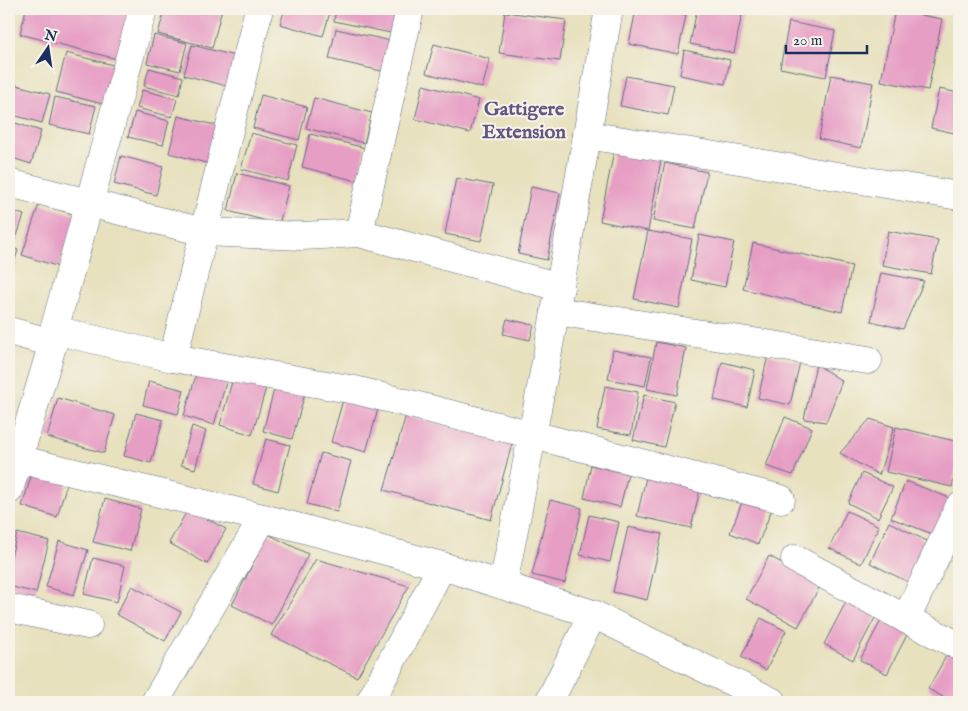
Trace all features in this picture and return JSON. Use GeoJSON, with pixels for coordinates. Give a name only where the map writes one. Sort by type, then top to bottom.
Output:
{"type":"FeatureCollection","features":[{"type":"Feature","properties":{"kind":"street"},"geometry":{"type":"LineString","coordinates":[[9,490],[13,458],[54,336],[143,9]]}},
{"type":"Feature","properties":{"kind":"street"},"geometry":{"type":"LineString","coordinates":[[173,358],[259,9]]}},
{"type":"Feature","properties":{"kind":"street"},"geometry":{"type":"LineString","coordinates":[[360,233],[410,9]]}},
{"type":"Feature","properties":{"kind":"street"},"geometry":{"type":"LineString","coordinates":[[503,585],[533,434],[588,135],[609,9]]}},
{"type":"Feature","properties":{"kind":"street"},"geometry":{"type":"LineString","coordinates":[[588,135],[959,196]]}},
{"type":"Feature","properties":{"kind":"street"},"geometry":{"type":"LineString","coordinates":[[9,183],[204,232],[302,236],[360,233],[557,299],[868,360]]}},
{"type":"Feature","properties":{"kind":"street"},"geometry":{"type":"LineString","coordinates":[[9,331],[54,336],[355,390],[781,499]]}},
{"type":"Feature","properties":{"kind":"street"},"geometry":{"type":"LineString","coordinates":[[13,458],[263,518],[442,566],[503,585],[593,614],[774,702]]}},
{"type":"Feature","properties":{"kind":"street"},"geometry":{"type":"LineString","coordinates":[[906,619],[959,507]]}},
{"type":"Feature","properties":{"kind":"street"},"geometry":{"type":"LineString","coordinates":[[155,702],[263,518]]}},
{"type":"Feature","properties":{"kind":"street"},"geometry":{"type":"LineString","coordinates":[[795,559],[959,646]]}},
{"type":"Feature","properties":{"kind":"street"},"geometry":{"type":"LineString","coordinates":[[370,702],[442,566]]}},
{"type":"Feature","properties":{"kind":"street"},"geometry":{"type":"LineString","coordinates":[[9,608],[88,625]]}},
{"type":"Feature","properties":{"kind":"street"},"geometry":{"type":"LineString","coordinates":[[549,702],[593,614]]}},
{"type":"Feature","properties":{"kind":"building"},"geometry":{"type":"Polygon","coordinates":[[[26,9],[130,9],[117,59],[20,34],[26,9]]]}},
{"type":"Feature","properties":{"kind":"building"},"geometry":{"type":"Polygon","coordinates":[[[165,9],[222,9],[212,48],[158,34],[165,9]]]}},
{"type":"Feature","properties":{"kind":"building"},"geometry":{"type":"Polygon","coordinates":[[[285,9],[331,9],[323,36],[280,24],[285,9]]]}},
{"type":"Feature","properties":{"kind":"building"},"geometry":{"type":"Polygon","coordinates":[[[336,9],[400,9],[395,34],[334,21],[336,9]]]}},
{"type":"Feature","properties":{"kind":"building"},"geometry":{"type":"Polygon","coordinates":[[[636,9],[654,9],[686,15],[678,54],[629,44],[636,9]]]}},
{"type":"Feature","properties":{"kind":"building"},"geometry":{"type":"Polygon","coordinates":[[[697,9],[743,9],[734,53],[690,44],[697,9]]]}},
{"type":"Feature","properties":{"kind":"building"},"geometry":{"type":"Polygon","coordinates":[[[895,10],[942,19],[928,90],[881,81],[895,10]]]}},
{"type":"Feature","properties":{"kind":"building"},"geometry":{"type":"Polygon","coordinates":[[[505,12],[566,20],[560,61],[499,53],[505,12]]]}},
{"type":"Feature","properties":{"kind":"building"},"geometry":{"type":"Polygon","coordinates":[[[789,22],[835,31],[826,77],[780,68],[789,22]]]}},
{"type":"Feature","properties":{"kind":"building"},"geometry":{"type":"Polygon","coordinates":[[[336,29],[396,42],[390,73],[329,59],[336,29]]]}},
{"type":"Feature","properties":{"kind":"building"},"geometry":{"type":"Polygon","coordinates":[[[154,35],[187,43],[180,71],[147,63],[154,35]]]}},
{"type":"Feature","properties":{"kind":"building"},"geometry":{"type":"Polygon","coordinates":[[[434,44],[490,59],[482,88],[426,73],[434,44]]]}},
{"type":"Feature","properties":{"kind":"building"},"geometry":{"type":"Polygon","coordinates":[[[192,45],[243,58],[235,88],[184,75],[192,45]]]}},
{"type":"Feature","properties":{"kind":"building"},"geometry":{"type":"Polygon","coordinates":[[[684,50],[730,60],[725,84],[680,75],[684,50]]]}},
{"type":"Feature","properties":{"kind":"building"},"geometry":{"type":"Polygon","coordinates":[[[66,53],[113,65],[103,104],[56,92],[66,53]]]}},
{"type":"Feature","properties":{"kind":"building"},"geometry":{"type":"Polygon","coordinates":[[[149,68],[183,77],[179,95],[144,86],[149,68]]]}},
{"type":"Feature","properties":{"kind":"building"},"geometry":{"type":"Polygon","coordinates":[[[831,75],[873,83],[861,148],[819,139],[831,75]]]}},
{"type":"Feature","properties":{"kind":"building"},"geometry":{"type":"Polygon","coordinates":[[[626,76],[674,85],[668,115],[620,106],[626,76]]]}},
{"type":"Feature","properties":{"kind":"building"},"geometry":{"type":"Polygon","coordinates":[[[9,83],[50,94],[42,123],[9,114],[9,83]]]}},
{"type":"Feature","properties":{"kind":"building"},"geometry":{"type":"Polygon","coordinates":[[[423,85],[479,100],[470,133],[415,119],[423,85]]]}},
{"type":"Feature","properties":{"kind":"building"},"geometry":{"type":"Polygon","coordinates":[[[939,89],[959,93],[959,134],[931,128],[939,89]]]}},
{"type":"Feature","properties":{"kind":"building"},"geometry":{"type":"Polygon","coordinates":[[[142,90],[177,99],[172,117],[137,108],[142,90]]]}},
{"type":"Feature","properties":{"kind":"building"},"geometry":{"type":"Polygon","coordinates":[[[261,95],[307,107],[299,140],[253,128],[261,95]]]}},
{"type":"Feature","properties":{"kind":"building"},"geometry":{"type":"Polygon","coordinates":[[[55,97],[96,106],[89,134],[49,125],[55,97]]]}},
{"type":"Feature","properties":{"kind":"building"},"geometry":{"type":"Polygon","coordinates":[[[314,98],[372,113],[364,143],[306,128],[314,98]]]}},
{"type":"Feature","properties":{"kind":"building"},"geometry":{"type":"Polygon","coordinates":[[[135,112],[169,121],[163,145],[128,137],[135,112]]]}},
{"type":"Feature","properties":{"kind":"building"},"geometry":{"type":"Polygon","coordinates":[[[178,116],[227,128],[217,166],[169,153],[178,116]]]}},
{"type":"Feature","properties":{"kind":"building"},"geometry":{"type":"Polygon","coordinates":[[[9,121],[41,131],[31,164],[9,157],[9,121]]]}},
{"type":"Feature","properties":{"kind":"building"},"geometry":{"type":"Polygon","coordinates":[[[251,133],[297,145],[288,181],[241,169],[251,133]]]}},
{"type":"Feature","properties":{"kind":"building"},"geometry":{"type":"Polygon","coordinates":[[[310,134],[365,148],[357,181],[302,167],[310,134]]]}},
{"type":"Feature","properties":{"kind":"building"},"geometry":{"type":"Polygon","coordinates":[[[614,151],[661,160],[648,231],[600,221],[614,151]]]}},
{"type":"Feature","properties":{"kind":"building"},"geometry":{"type":"Polygon","coordinates":[[[121,156],[163,167],[156,195],[114,184],[121,156]]]}},
{"type":"Feature","properties":{"kind":"building"},"geometry":{"type":"Polygon","coordinates":[[[665,163],[707,172],[695,229],[653,221],[665,163]]]}},
{"type":"Feature","properties":{"kind":"building"},"geometry":{"type":"Polygon","coordinates":[[[237,173],[289,186],[279,224],[228,211],[237,173]]]}},
{"type":"Feature","properties":{"kind":"building"},"geometry":{"type":"Polygon","coordinates":[[[456,178],[493,185],[481,241],[445,234],[456,178]]]}},
{"type":"Feature","properties":{"kind":"building"},"geometry":{"type":"Polygon","coordinates":[[[531,187],[560,193],[547,260],[518,254],[531,187]]]}},
{"type":"Feature","properties":{"kind":"building"},"geometry":{"type":"Polygon","coordinates":[[[39,204],[76,215],[59,267],[22,255],[39,204]]]}},
{"type":"Feature","properties":{"kind":"building"},"geometry":{"type":"Polygon","coordinates":[[[9,210],[24,215],[16,239],[9,237],[9,210]]]}},
{"type":"Feature","properties":{"kind":"building"},"geometry":{"type":"Polygon","coordinates":[[[648,231],[692,239],[679,308],[634,299],[648,231]]]}},
{"type":"Feature","properties":{"kind":"building"},"geometry":{"type":"Polygon","coordinates":[[[888,231],[938,240],[931,274],[882,265],[888,231]]]}},
{"type":"Feature","properties":{"kind":"building"},"geometry":{"type":"Polygon","coordinates":[[[699,235],[734,242],[725,287],[691,280],[699,235]]]}},
{"type":"Feature","properties":{"kind":"building"},"geometry":{"type":"Polygon","coordinates":[[[753,243],[852,266],[842,312],[743,289],[753,243]]]}},
{"type":"Feature","properties":{"kind":"building"},"geometry":{"type":"Polygon","coordinates":[[[9,247],[18,250],[9,279],[9,247]]]}},
{"type":"Feature","properties":{"kind":"building"},"geometry":{"type":"Polygon","coordinates":[[[881,273],[924,281],[903,329],[871,321],[881,273]]]}},
{"type":"Feature","properties":{"kind":"building"},"geometry":{"type":"Polygon","coordinates":[[[507,319],[534,325],[530,340],[503,334],[507,319]]]}},
{"type":"Feature","properties":{"kind":"building"},"geometry":{"type":"Polygon","coordinates":[[[656,342],[686,348],[677,395],[647,389],[656,342]]]}},
{"type":"Feature","properties":{"kind":"building"},"geometry":{"type":"Polygon","coordinates":[[[613,350],[651,357],[645,386],[608,379],[613,350]]]}},
{"type":"Feature","properties":{"kind":"building"},"geometry":{"type":"Polygon","coordinates":[[[768,355],[800,362],[790,405],[758,398],[768,355]]]}},
{"type":"Feature","properties":{"kind":"building"},"geometry":{"type":"Polygon","coordinates":[[[722,362],[755,370],[747,407],[714,400],[722,362]]]}},
{"type":"Feature","properties":{"kind":"building"},"geometry":{"type":"Polygon","coordinates":[[[816,364],[842,381],[826,422],[804,419],[816,364]]]}},
{"type":"Feature","properties":{"kind":"building"},"geometry":{"type":"Polygon","coordinates":[[[198,368],[228,376],[214,425],[184,416],[198,368]]]}},
{"type":"Feature","properties":{"kind":"building"},"geometry":{"type":"Polygon","coordinates":[[[233,378],[266,388],[252,435],[220,425],[233,378]]]}},
{"type":"Feature","properties":{"kind":"building"},"geometry":{"type":"Polygon","coordinates":[[[149,381],[184,390],[178,414],[143,405],[149,381]]]}},
{"type":"Feature","properties":{"kind":"building"},"geometry":{"type":"Polygon","coordinates":[[[276,382],[306,390],[292,439],[263,431],[276,382]]]}},
{"type":"Feature","properties":{"kind":"building"},"geometry":{"type":"Polygon","coordinates":[[[605,386],[638,392],[631,435],[597,429],[605,386]]]}},
{"type":"Feature","properties":{"kind":"building"},"geometry":{"type":"Polygon","coordinates":[[[345,393],[380,402],[366,452],[331,442],[345,393]]]}},
{"type":"Feature","properties":{"kind":"building"},"geometry":{"type":"Polygon","coordinates":[[[644,395],[675,402],[664,447],[633,440],[644,395]]]}},
{"type":"Feature","properties":{"kind":"building"},"geometry":{"type":"Polygon","coordinates":[[[58,398],[115,415],[104,453],[47,437],[58,398]]]}},
{"type":"Feature","properties":{"kind":"building"},"geometry":{"type":"Polygon","coordinates":[[[136,413],[163,420],[151,463],[124,456],[136,413]]]}},
{"type":"Feature","properties":{"kind":"building"},"geometry":{"type":"Polygon","coordinates":[[[406,415],[512,444],[491,520],[384,490],[406,415]]]}},
{"type":"Feature","properties":{"kind":"building"},"geometry":{"type":"Polygon","coordinates":[[[785,417],[812,428],[793,475],[766,466],[785,417]]]}},
{"type":"Feature","properties":{"kind":"building"},"geometry":{"type":"Polygon","coordinates":[[[870,419],[894,427],[879,475],[840,453],[870,419]]]}},
{"type":"Feature","properties":{"kind":"building"},"geometry":{"type":"Polygon","coordinates":[[[192,426],[206,431],[195,469],[181,465],[192,426]]]}},
{"type":"Feature","properties":{"kind":"building"},"geometry":{"type":"Polygon","coordinates":[[[896,427],[959,442],[959,457],[952,487],[886,472],[896,427]]]}},
{"type":"Feature","properties":{"kind":"building"},"geometry":{"type":"Polygon","coordinates":[[[266,439],[290,445],[278,491],[253,484],[266,439]]]}},
{"type":"Feature","properties":{"kind":"building"},"geometry":{"type":"Polygon","coordinates":[[[321,453],[351,461],[337,512],[307,504],[321,453]]]}},
{"type":"Feature","properties":{"kind":"building"},"geometry":{"type":"Polygon","coordinates":[[[591,465],[628,474],[620,507],[584,498],[591,465]]]}},
{"type":"Feature","properties":{"kind":"building"},"geometry":{"type":"Polygon","coordinates":[[[648,469],[702,481],[691,528],[637,516],[648,469]]]}},
{"type":"Feature","properties":{"kind":"building"},"geometry":{"type":"Polygon","coordinates":[[[32,473],[67,483],[57,517],[22,506],[32,473]]]}},
{"type":"Feature","properties":{"kind":"building"},"geometry":{"type":"Polygon","coordinates":[[[862,473],[893,487],[878,518],[848,503],[862,473]]]}},
{"type":"Feature","properties":{"kind":"building"},"geometry":{"type":"Polygon","coordinates":[[[906,481],[950,498],[935,535],[891,518],[906,481]]]}},
{"type":"Feature","properties":{"kind":"building"},"geometry":{"type":"Polygon","coordinates":[[[746,492],[774,504],[758,544],[730,533],[746,492]]]}},
{"type":"Feature","properties":{"kind":"building"},"geometry":{"type":"Polygon","coordinates":[[[105,499],[141,509],[130,551],[93,542],[105,499]]]}},
{"type":"Feature","properties":{"kind":"building"},"geometry":{"type":"Polygon","coordinates":[[[550,500],[582,508],[565,583],[532,575],[550,500]]]}},
{"type":"Feature","properties":{"kind":"building"},"geometry":{"type":"Polygon","coordinates":[[[188,509],[226,529],[207,564],[169,543],[188,509]]]}},
{"type":"Feature","properties":{"kind":"building"},"geometry":{"type":"Polygon","coordinates":[[[847,511],[879,526],[861,564],[829,548],[847,511]]]}},
{"type":"Feature","properties":{"kind":"building"},"geometry":{"type":"Polygon","coordinates":[[[589,515],[619,522],[610,562],[580,555],[589,515]]]}},
{"type":"Feature","properties":{"kind":"building"},"geometry":{"type":"Polygon","coordinates":[[[889,522],[931,543],[910,583],[870,563],[889,522]]]}},
{"type":"Feature","properties":{"kind":"building"},"geometry":{"type":"Polygon","coordinates":[[[628,527],[662,534],[647,600],[613,592],[628,527]]]}},
{"type":"Feature","properties":{"kind":"building"},"geometry":{"type":"Polygon","coordinates":[[[17,533],[49,541],[36,593],[9,586],[9,565],[17,533]]]}},
{"type":"Feature","properties":{"kind":"building"},"geometry":{"type":"Polygon","coordinates":[[[268,534],[308,554],[272,625],[232,605],[268,534]]]}},
{"type":"Feature","properties":{"kind":"building"},"geometry":{"type":"Polygon","coordinates":[[[59,541],[88,550],[74,595],[46,587],[59,541]]]}},
{"type":"Feature","properties":{"kind":"building"},"geometry":{"type":"Polygon","coordinates":[[[769,556],[821,584],[798,627],[746,599],[769,556]]]}},
{"type":"Feature","properties":{"kind":"building"},"geometry":{"type":"Polygon","coordinates":[[[93,558],[125,566],[117,602],[84,594],[93,558]]]}},
{"type":"Feature","properties":{"kind":"building"},"geometry":{"type":"Polygon","coordinates":[[[316,559],[409,586],[357,677],[271,635],[316,559]]]}},
{"type":"Feature","properties":{"kind":"building"},"geometry":{"type":"Polygon","coordinates":[[[132,586],[181,612],[165,641],[116,614],[132,586]]]}},
{"type":"Feature","properties":{"kind":"building"},"geometry":{"type":"Polygon","coordinates":[[[847,600],[876,616],[853,660],[824,644],[847,600]]]}},
{"type":"Feature","properties":{"kind":"building"},"geometry":{"type":"Polygon","coordinates":[[[883,617],[909,631],[887,674],[860,660],[883,617]]]}},
{"type":"Feature","properties":{"kind":"building"},"geometry":{"type":"Polygon","coordinates":[[[761,618],[786,631],[766,670],[741,657],[761,618]]]}},
{"type":"Feature","properties":{"kind":"building"},"geometry":{"type":"Polygon","coordinates":[[[951,647],[959,651],[959,702],[953,702],[928,689],[951,647]]]}},
{"type":"Feature","properties":{"kind":"district","name":"Gattigere Extension"},"geometry":{"type":"Point","coordinates":[524,120]}}]}
